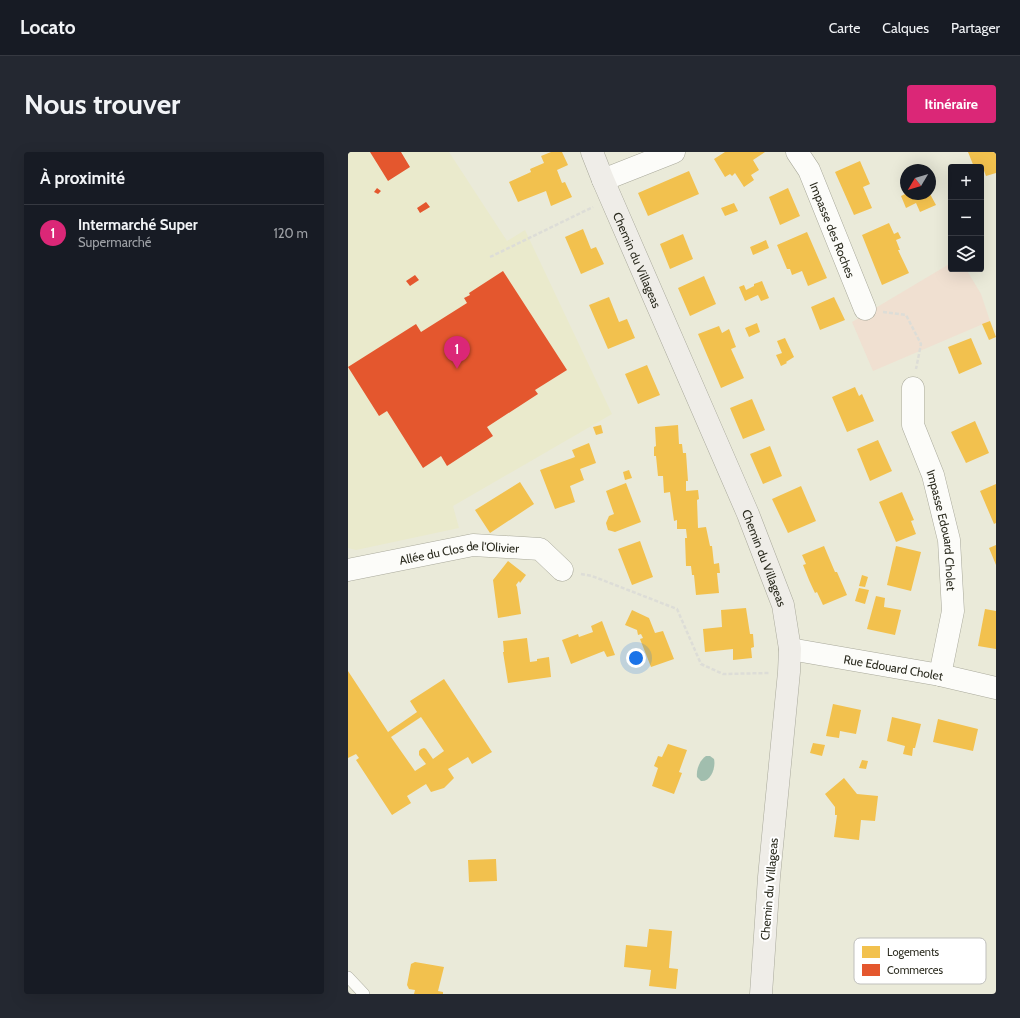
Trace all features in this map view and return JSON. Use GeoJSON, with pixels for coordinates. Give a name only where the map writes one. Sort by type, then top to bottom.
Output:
{"type":"FeatureCollection","features":[{"type":"Feature","properties":{"kind":"street","name":"Chemin du Villageas"},"geometry":{"type":"LineString","coordinates":[[592,152],[748,514],[783,606],[790,649],[789,672],[761,994]]}},
{"type":"Feature","properties":{"kind":"street"},"geometry":{"type":"LineString","coordinates":[[607,189],[674,152]]}},
{"type":"Feature","properties":{"kind":"street","name":"Impasse des Roches"},"geometry":{"type":"LineString","coordinates":[[797,152],[809,170],[865,309]]}},
{"type":"Feature","properties":{"kind":"street","name":"Impasse Edouard Cholet"},"geometry":{"type":"LineString","coordinates":[[912,388],[913,425],[933,475],[949,540],[953,611],[940,675]]}},
{"type":"Feature","properties":{"kind":"street","name":"Allée du Clos de l’Olivier"},"geometry":{"type":"LineString","coordinates":[[348,570],[473,545],[540,549],[562,570]]}},
{"type":"Feature","properties":{"kind":"street","name":"Rue Edouard Cholet"},"geometry":{"type":"LineString","coordinates":[[790,649],[940,675],[996,688]]}},
{"type":"Feature","properties":{"kind":"lane"},"geometry":{"type":"LineString","coordinates":[[348,977],[364,994]]}},
{"type":"Feature","properties":{"kind":"path"},"geometry":{"type":"LineString","coordinates":[[490,257],[607,189]]}},
{"type":"Feature","properties":{"kind":"path"},"geometry":{"type":"LineString","coordinates":[[865,309],[906,315],[921,344],[912,388]]}},
{"type":"Feature","properties":{"kind":"path"},"geometry":{"type":"LineString","coordinates":[[562,570],[592,576],[677,608],[701,664],[722,674],[789,672]]}},
{"type":"Feature","properties":{"kind":"shaded area"},"geometry":{"type":"Polygon","coordinates":[[[348,152],[449,152],[507,241],[525,230],[612,414],[453,506],[459,528],[356,550],[348,548],[348,152]]]}},
{"type":"Feature","properties":{"kind":"shaded area"},"geometry":{"type":"Polygon","coordinates":[[[948,265],[948,272],[968,272],[981,294],[990,321],[873,371],[852,322],[948,265]]]}},
{"type":"Feature","properties":{"kind":"shaded area"},"geometry":{"type":"Polygon","coordinates":[[[706,756],[710,756],[714,759],[714,766],[710,777],[705,781],[701,781],[697,777],[697,771],[700,762],[706,756]]]}},
{"type":"Feature","properties":{"kind":"building: Logements"},"geometry":{"type":"Polygon","coordinates":[[[551,152],[562,152],[568,165],[557,170],[562,183],[565,182],[572,197],[551,206],[546,191],[518,202],[509,182],[531,172],[530,169],[544,163],[541,156],[551,152]]]}},
{"type":"Feature","properties":{"kind":"building: Logements"},"geometry":{"type":"Polygon","coordinates":[[[725,152],[765,152],[753,160],[759,170],[751,175],[754,180],[744,187],[735,173],[732,176],[730,174],[725,177],[714,159],[725,152]]]}},
{"type":"Feature","properties":{"kind":"building: Logements"},"geometry":{"type":"Polygon","coordinates":[[[968,152],[996,152],[996,173],[986,176],[984,164],[973,164],[968,152]]]}},
{"type":"Feature","properties":{"kind":"building: Logements"},"geometry":{"type":"Polygon","coordinates":[[[860,161],[870,184],[863,187],[872,208],[854,215],[835,172],[860,161]]]}},
{"type":"Feature","properties":{"kind":"building: Logements"},"geometry":{"type":"Polygon","coordinates":[[[689,171],[699,194],[648,216],[638,193],[689,171]]]}},
{"type":"Feature","properties":{"kind":"building: Logements"},"geometry":{"type":"Polygon","coordinates":[[[788,188],[800,216],[780,225],[769,197],[788,188]]]}},
{"type":"Feature","properties":{"kind":"building: Logements"},"geometry":{"type":"Polygon","coordinates":[[[903,200],[933,200],[936,205],[920,212],[916,203],[906,208],[903,200]]]}},
{"type":"Feature","properties":{"kind":"building: Logements"},"geometry":{"type":"Polygon","coordinates":[[[734,203],[738,211],[725,216],[721,208],[734,203]]]}},
{"type":"Feature","properties":{"kind":"building: Logements"},"geometry":{"type":"Polygon","coordinates":[[[889,223],[894,234],[898,232],[901,238],[896,240],[900,250],[898,250],[909,273],[882,285],[862,235],[889,223]]]}},
{"type":"Feature","properties":{"kind":"building: Logements"},"geometry":{"type":"Polygon","coordinates":[[[583,229],[591,249],[596,247],[604,264],[581,274],[565,237],[583,229]]]}},
{"type":"Feature","properties":{"kind":"building: Logements"},"geometry":{"type":"Polygon","coordinates":[[[807,232],[827,278],[808,286],[802,271],[792,275],[790,269],[787,269],[777,245],[807,232]]]}},
{"type":"Feature","properties":{"kind":"building: Logements"},"geometry":{"type":"Polygon","coordinates":[[[683,234],[693,259],[670,269],[660,244],[683,234]]]}},
{"type":"Feature","properties":{"kind":"building: Logements"},"geometry":{"type":"Polygon","coordinates":[[[766,240],[769,248],[753,255],[750,247],[766,240]]]}},
{"type":"Feature","properties":{"kind":"building: Logements"},"geometry":{"type":"Polygon","coordinates":[[[704,276],[716,304],[690,316],[678,288],[704,276]]]}},
{"type":"Feature","properties":{"kind":"building: Logements"},"geometry":{"type":"Polygon","coordinates":[[[762,281],[769,298],[761,301],[758,295],[745,301],[739,287],[744,285],[746,290],[754,286],[754,284],[762,281]]]}},
{"type":"Feature","properties":{"kind":"building: Logements"},"geometry":{"type":"Polygon","coordinates":[[[609,297],[619,322],[627,319],[635,338],[608,349],[589,305],[609,297]]]}},
{"type":"Feature","properties":{"kind":"building: Logements"},"geometry":{"type":"Polygon","coordinates":[[[834,297],[845,320],[820,330],[811,307],[834,297]]]}},
{"type":"Feature","properties":{"kind":"building: Logements"},"geometry":{"type":"Polygon","coordinates":[[[990,321],[996,337],[989,340],[982,324],[990,321]]]}},
{"type":"Feature","properties":{"kind":"building: Logements"},"geometry":{"type":"Polygon","coordinates":[[[757,323],[760,332],[749,337],[745,328],[757,323]]]}},
{"type":"Feature","properties":{"kind":"building: Logements"},"geometry":{"type":"Polygon","coordinates":[[[719,326],[722,333],[729,329],[736,347],[731,349],[744,378],[721,388],[698,334],[719,326]]]}},
{"type":"Feature","properties":{"kind":"building: Logements"},"geometry":{"type":"Polygon","coordinates":[[[785,338],[794,357],[781,366],[776,355],[782,353],[777,341],[785,338]]]}},
{"type":"Feature","properties":{"kind":"building: Logements"},"geometry":{"type":"Polygon","coordinates":[[[971,338],[982,364],[959,374],[948,347],[971,338]]]}},
{"type":"Feature","properties":{"kind":"building: Logements"},"geometry":{"type":"Polygon","coordinates":[[[647,365],[660,395],[638,404],[625,374],[647,365]]]}},
{"type":"Feature","properties":{"kind":"building: Logements"},"geometry":{"type":"Polygon","coordinates":[[[855,387],[859,396],[862,394],[874,421],[847,432],[832,397],[855,387]]]}},
{"type":"Feature","properties":{"kind":"building: Logements"},"geometry":{"type":"Polygon","coordinates":[[[752,399],[765,430],[743,439],[730,408],[752,399]]]}},
{"type":"Feature","properties":{"kind":"building: Logements"},"geometry":{"type":"Polygon","coordinates":[[[975,421],[989,453],[966,463],[951,432],[975,421]]]}},
{"type":"Feature","properties":{"kind":"building: Logements"},"geometry":{"type":"Polygon","coordinates":[[[601,425],[603,433],[596,435],[593,427],[601,425]]]}},
{"type":"Feature","properties":{"kind":"building: Logements"},"geometry":{"type":"Polygon","coordinates":[[[678,425],[679,444],[682,444],[683,453],[686,453],[688,481],[686,481],[686,491],[698,490],[698,528],[706,527],[710,546],[712,546],[714,564],[719,563],[720,573],[717,573],[719,593],[696,595],[694,575],[692,575],[691,566],[686,566],[686,529],[677,529],[677,520],[674,521],[670,492],[664,493],[663,476],[658,476],[656,456],[654,456],[654,447],[656,446],[655,427],[678,425]]]}},
{"type":"Feature","properties":{"kind":"building: Logements"},"geometry":{"type":"Polygon","coordinates":[[[878,440],[892,471],[870,481],[857,449],[878,440]]]}},
{"type":"Feature","properties":{"kind":"building: Logements"},"geometry":{"type":"Polygon","coordinates":[[[589,443],[596,463],[580,469],[584,480],[570,486],[575,502],[555,509],[540,470],[575,457],[572,450],[589,443]]]}},
{"type":"Feature","properties":{"kind":"building: Logements"},"geometry":{"type":"Polygon","coordinates":[[[770,446],[782,476],[763,484],[750,454],[770,446]]]}},
{"type":"Feature","properties":{"kind":"building: Logements"},"geometry":{"type":"Polygon","coordinates":[[[629,470],[632,478],[625,480],[623,472],[629,470]]]}},
{"type":"Feature","properties":{"kind":"building: Logements"},"geometry":{"type":"Polygon","coordinates":[[[520,482],[534,504],[490,533],[475,510],[520,482]]]}},
{"type":"Feature","properties":{"kind":"building: Logements"},"geometry":{"type":"Polygon","coordinates":[[[626,483],[641,522],[615,532],[608,530],[606,523],[609,516],[614,514],[606,491],[626,483]]]}},
{"type":"Feature","properties":{"kind":"building: Logements"},"geometry":{"type":"Polygon","coordinates":[[[996,484],[996,523],[994,524],[980,491],[996,484]]]}},
{"type":"Feature","properties":{"kind":"building: Logements"},"geometry":{"type":"Polygon","coordinates":[[[801,486],[816,521],[788,533],[772,499],[801,486]]]}},
{"type":"Feature","properties":{"kind":"building: Logements"},"geometry":{"type":"Polygon","coordinates":[[[902,492],[914,520],[911,521],[916,534],[896,542],[879,502],[902,492]]]}},
{"type":"Feature","properties":{"kind":"building: Logements"},"geometry":{"type":"Polygon","coordinates":[[[640,541],[653,577],[632,585],[618,549],[640,541]]]}},
{"type":"Feature","properties":{"kind":"building: Logements"},"geometry":{"type":"Polygon","coordinates":[[[996,545],[996,565],[989,548],[996,545]]]}},
{"type":"Feature","properties":{"kind":"building: Logements"},"geometry":{"type":"Polygon","coordinates":[[[824,546],[847,595],[823,605],[809,580],[803,565],[806,564],[802,555],[824,546]]]}},
{"type":"Feature","properties":{"kind":"building: Logements"},"geometry":{"type":"Polygon","coordinates":[[[896,546],[921,552],[911,591],[887,585],[896,546]]]}},
{"type":"Feature","properties":{"kind":"building: Logements"},"geometry":{"type":"Polygon","coordinates":[[[508,561],[526,575],[520,583],[519,581],[516,585],[521,614],[498,618],[493,580],[508,561]]]}},
{"type":"Feature","properties":{"kind":"building: Logements"},"geometry":{"type":"Polygon","coordinates":[[[862,575],[868,577],[865,587],[859,586],[862,575]]]}},
{"type":"Feature","properties":{"kind":"building: Logements"},"geometry":{"type":"Polygon","coordinates":[[[859,588],[869,590],[865,604],[855,601],[859,588]]]}},
{"type":"Feature","properties":{"kind":"building: Logements"},"geometry":{"type":"Polygon","coordinates":[[[876,596],[885,598],[884,607],[901,610],[895,635],[867,629],[876,596]]]}},
{"type":"Feature","properties":{"kind":"building: Logements"},"geometry":{"type":"Polygon","coordinates":[[[746,608],[750,634],[753,634],[754,647],[751,648],[752,658],[733,660],[733,649],[705,652],[703,629],[722,627],[721,610],[746,608]]]}},
{"type":"Feature","properties":{"kind":"building: Logements"},"geometry":{"type":"Polygon","coordinates":[[[985,609],[996,611],[996,649],[978,646],[985,609]]]}},
{"type":"Feature","properties":{"kind":"building: Logements"},"geometry":{"type":"Polygon","coordinates":[[[632,610],[649,618],[655,633],[663,631],[674,659],[651,667],[640,639],[643,638],[641,634],[638,635],[637,630],[625,625],[632,610]]]}},
{"type":"Feature","properties":{"kind":"building: Logements"},"geometry":{"type":"Polygon","coordinates":[[[602,621],[615,655],[607,657],[604,651],[571,664],[562,640],[578,634],[579,637],[593,632],[591,626],[602,621]]]}},
{"type":"Feature","properties":{"kind":"building: Logements"},"geometry":{"type":"Polygon","coordinates":[[[527,638],[530,662],[549,657],[551,677],[508,683],[503,652],[503,641],[527,638]]]}},
{"type":"Feature","properties":{"kind":"building: Logements"},"geometry":{"type":"Polygon","coordinates":[[[348,671],[388,732],[417,712],[410,701],[444,679],[492,752],[472,764],[468,757],[448,769],[454,778],[444,788],[431,792],[426,784],[407,796],[411,803],[392,815],[356,760],[359,758],[356,754],[348,758],[348,671]],[[421,717],[391,737],[415,771],[426,764],[419,755],[419,751],[421,749],[426,749],[433,759],[444,751],[421,717]]]}},
{"type":"Feature","properties":{"kind":"building: Logements"},"geometry":{"type":"Polygon","coordinates":[[[833,704],[861,710],[856,734],[840,731],[839,738],[826,736],[833,704]]]}},
{"type":"Feature","properties":{"kind":"building: Logements"},"geometry":{"type":"Polygon","coordinates":[[[892,717],[921,724],[915,748],[913,748],[912,756],[903,754],[905,746],[887,741],[892,717]]]}},
{"type":"Feature","properties":{"kind":"building: Logements"},"geometry":{"type":"Polygon","coordinates":[[[938,719],[978,729],[973,751],[933,742],[938,719]]]}},
{"type":"Feature","properties":{"kind":"building: Logements"},"geometry":{"type":"Polygon","coordinates":[[[813,743],[825,745],[822,756],[810,753],[813,743]]]}},
{"type":"Feature","properties":{"kind":"building: Logements"},"geometry":{"type":"Polygon","coordinates":[[[668,744],[687,750],[679,772],[682,773],[674,794],[652,786],[658,768],[654,766],[658,756],[662,757],[668,744]]]}},
{"type":"Feature","properties":{"kind":"building: Logements"},"geometry":{"type":"Polygon","coordinates":[[[862,760],[868,761],[866,769],[859,768],[862,760]]]}},
{"type":"Feature","properties":{"kind":"building: Logements"},"geometry":{"type":"Polygon","coordinates":[[[844,778],[857,794],[878,796],[875,821],[861,820],[859,840],[834,837],[837,815],[835,815],[835,807],[825,794],[844,778]]]}},
{"type":"Feature","properties":{"kind":"building: Logements"},"geometry":{"type":"Polygon","coordinates":[[[496,859],[497,881],[469,882],[468,860],[496,859]]]}},
{"type":"Feature","properties":{"kind":"building: Logements"},"geometry":{"type":"Polygon","coordinates":[[[649,929],[672,931],[669,968],[678,969],[676,989],[649,986],[651,970],[624,967],[626,945],[647,947],[649,929]]]}},
{"type":"Feature","properties":{"kind":"building: Logements"},"geometry":{"type":"Polygon","coordinates":[[[415,962],[444,967],[438,991],[443,992],[443,994],[414,994],[415,990],[409,989],[407,985],[411,964],[415,962]]]}},
{"type":"Feature","properties":{"kind":"building: Commerces"},"geometry":{"type":"Polygon","coordinates":[[[370,152],[401,152],[410,167],[388,181],[370,152]]]}},
{"type":"Feature","properties":{"kind":"building: Commerces"},"geometry":{"type":"Polygon","coordinates":[[[377,188],[381,191],[378,194],[374,192],[377,188]]]}},
{"type":"Feature","properties":{"kind":"building: Commerces"},"geometry":{"type":"Polygon","coordinates":[[[426,202],[430,207],[420,213],[417,208],[426,202]]]}},
{"type":"Feature","properties":{"kind":"building: Commerces"},"geometry":{"type":"Polygon","coordinates":[[[503,271],[567,370],[535,390],[538,394],[487,427],[493,436],[447,466],[441,456],[423,468],[387,411],[379,416],[348,367],[416,324],[421,332],[467,303],[464,298],[470,295],[469,293],[503,271]]]}},
{"type":"Feature","properties":{"kind":"building: Commerces"},"geometry":{"type":"Polygon","coordinates":[[[415,275],[419,280],[410,286],[406,281],[415,275]]]}},
{"type":"Feature","properties":{"kind":"place","name":"Intermarché Super"},"geometry":{"type":"Point","coordinates":[457,369]}}]}
